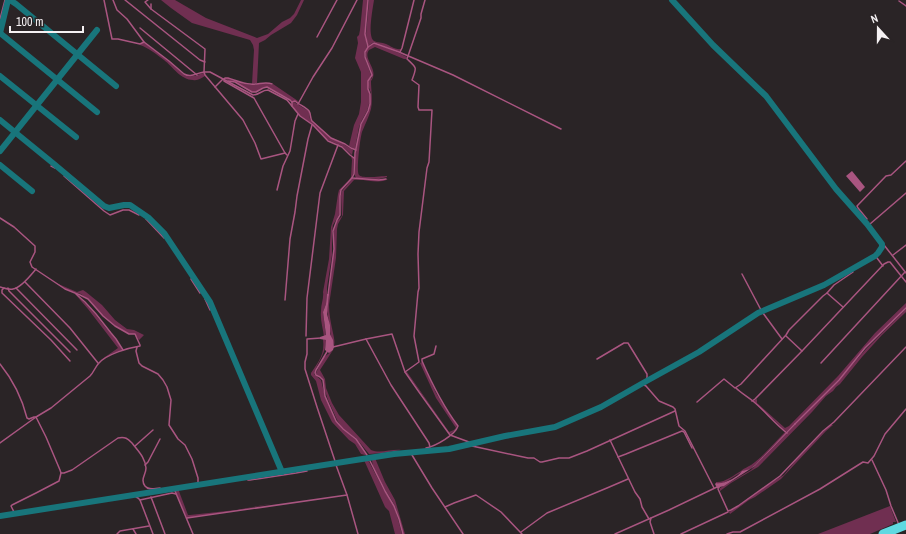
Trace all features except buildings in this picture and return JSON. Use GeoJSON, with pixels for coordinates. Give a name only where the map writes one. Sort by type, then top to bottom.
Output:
{"type":"FeatureCollection","features":[{"type":"Feature","properties":{"kind":"highway"},"geometry":{"type":"LineString","coordinates":[[883,534],[902,530]]}},
{"type":"Feature","properties":{"kind":"street"},"geometry":{"type":"LineString","coordinates":[[97,112],[0,33],[9,0],[116,86]]}},
{"type":"Feature","properties":{"kind":"street"},"geometry":{"type":"LineString","coordinates":[[0,516],[394,454],[449,449],[504,436],[555,427],[601,407],[699,352],[758,312],[824,285],[875,256],[882,247],[882,244],[836,189],[820,166],[784,122],[766,96],[713,45],[672,0]]}},
{"type":"Feature","properties":{"kind":"street"},"geometry":{"type":"LineString","coordinates":[[0,151],[97,30]]}},
{"type":"Feature","properties":{"kind":"street"},"geometry":{"type":"LineString","coordinates":[[0,76],[76,137]]}},
{"type":"Feature","properties":{"kind":"street"},"geometry":{"type":"LineString","coordinates":[[0,120],[104,206],[109,208],[130,205],[149,218],[164,232],[210,302],[282,472]]}},
{"type":"Feature","properties":{"kind":"street"},"geometry":{"type":"LineString","coordinates":[[0,165],[32,191]]}},
{"type":"Feature","properties":{"kind":"shaded area"},"geometry":{"type":"Polygon","coordinates":[[[161,0],[175,0],[206,18],[257,38],[268,34],[282,22],[290,18],[294,14],[301,0],[304,0],[297,15],[291,23],[259,43],[257,83],[252,84],[254,50],[250,40],[192,23],[161,0]]]}},
{"type":"Feature","properties":{"kind":"shaded area"},"geometry":{"type":"Polygon","coordinates":[[[363,0],[368,0],[365,34],[367,47],[364,56],[371,75],[368,81],[368,89],[370,94],[367,111],[359,127],[355,149],[349,146],[354,125],[359,114],[361,102],[361,72],[355,58],[363,0]]]}},
{"type":"Feature","properties":{"kind":"shaded area"},"geometry":{"type":"Polygon","coordinates":[[[369,0],[374,0],[371,28],[372,38],[375,42],[384,43],[401,49],[399,52],[374,42],[368,46],[366,34],[369,0]]]}},
{"type":"Feature","properties":{"kind":"shaded area"},"geometry":{"type":"Polygon","coordinates":[[[144,42],[169,61],[184,75],[191,76],[204,73],[205,76],[196,80],[185,78],[177,73],[156,54],[140,45],[144,42]]]}},
{"type":"Feature","properties":{"kind":"shaded area"},"geometry":{"type":"Polygon","coordinates":[[[374,43],[407,57],[404,59],[375,47],[367,53],[374,73],[371,81],[372,105],[361,136],[358,172],[359,175],[364,177],[387,177],[379,179],[356,178],[354,168],[357,145],[361,126],[368,112],[371,94],[368,83],[372,75],[366,58],[366,52],[367,49],[374,43]]]}},
{"type":"Feature","properties":{"kind":"shaded area"},"geometry":{"type":"Polygon","coordinates":[[[225,78],[250,85],[264,83],[273,84],[298,101],[297,103],[292,101],[269,88],[263,87],[256,92],[252,92],[225,78]]]}},
{"type":"Feature","properties":{"kind":"shaded area"},"geometry":{"type":"Polygon","coordinates":[[[294,102],[307,110],[309,112],[310,119],[331,138],[353,150],[352,155],[342,146],[325,138],[313,125],[300,116],[293,107],[292,104],[294,102]]]}},
{"type":"Feature","properties":{"kind":"shaded area"},"geometry":{"type":"Polygon","coordinates":[[[351,156],[354,158],[352,178],[340,191],[339,215],[333,225],[332,255],[326,304],[323,312],[326,336],[324,337],[321,308],[329,259],[331,227],[339,190],[351,177],[351,156]]]}},
{"type":"Feature","properties":{"kind":"shaded area"},"geometry":{"type":"Polygon","coordinates":[[[852,171],[865,187],[860,192],[846,176],[852,171]]]}},
{"type":"Feature","properties":{"kind":"shaded area"},"geometry":{"type":"Polygon","coordinates":[[[352,179],[388,179],[384,181],[354,180],[344,191],[343,215],[337,229],[336,258],[329,305],[334,346],[327,311],[334,248],[334,230],[337,221],[342,216],[342,191],[352,179]]]}},
{"type":"Feature","properties":{"kind":"shaded area"},"geometry":{"type":"Polygon","coordinates":[[[56,283],[77,292],[83,290],[102,305],[115,320],[127,329],[134,330],[144,335],[139,340],[135,334],[129,334],[115,326],[103,316],[88,299],[81,294],[65,289],[56,283]]]}},
{"type":"Feature","properties":{"kind":"shaded area"},"geometry":{"type":"Polygon","coordinates":[[[75,294],[92,310],[122,350],[111,354],[98,362],[118,348],[75,294]]]}},
{"type":"Feature","properties":{"kind":"shaded area"},"geometry":{"type":"Polygon","coordinates":[[[327,294],[329,294],[327,314],[330,325],[330,334],[334,347],[329,353],[325,350],[326,340],[320,339],[320,337],[326,335],[323,312],[327,294]]]}},
{"type":"Feature","properties":{"kind":"shaded area"},"geometry":{"type":"Polygon","coordinates":[[[906,303],[906,308],[865,348],[839,379],[787,432],[753,401],[757,399],[757,403],[785,428],[789,426],[838,376],[875,333],[906,303]]]}},
{"type":"Feature","properties":{"kind":"shaded area"},"geometry":{"type":"Polygon","coordinates":[[[906,309],[906,312],[882,335],[840,384],[826,396],[758,467],[720,491],[720,488],[751,470],[906,309]]]}},
{"type":"Feature","properties":{"kind":"shaded area"},"geometry":{"type":"Polygon","coordinates":[[[323,339],[326,340],[325,349],[314,374],[321,380],[325,396],[336,421],[342,429],[356,439],[366,455],[361,454],[355,444],[349,440],[332,422],[321,400],[316,381],[311,375],[322,353],[323,339]]]}},
{"type":"Feature","properties":{"kind":"shaded area"},"geometry":{"type":"Polygon","coordinates":[[[333,350],[320,370],[325,379],[326,388],[332,403],[339,415],[371,450],[378,452],[401,450],[369,454],[356,438],[343,429],[328,400],[323,380],[316,374],[323,358],[333,350]]]}},
{"type":"Feature","properties":{"kind":"shaded area"},"geometry":{"type":"Polygon","coordinates":[[[422,362],[436,393],[457,425],[456,429],[450,434],[406,372],[449,432],[454,430],[456,428],[436,398],[420,363],[422,362]]]}},
{"type":"Feature","properties":{"kind":"shaded area"},"geometry":{"type":"Polygon","coordinates":[[[795,423],[796,424],[755,466],[719,489],[717,488],[716,483],[722,483],[730,480],[742,471],[750,469],[755,465],[795,423]]]}},
{"type":"Feature","properties":{"kind":"shaded area"},"geometry":{"type":"Polygon","coordinates":[[[830,425],[833,425],[781,479],[730,514],[729,512],[784,475],[796,460],[830,425]]]}},
{"type":"Feature","properties":{"kind":"shaded area"},"geometry":{"type":"Polygon","coordinates":[[[785,432],[786,433],[755,465],[750,469],[743,471],[724,483],[716,483],[729,478],[751,465],[765,454],[785,432]]]}},
{"type":"Feature","properties":{"kind":"shaded area"},"geometry":{"type":"Polygon","coordinates":[[[375,458],[385,482],[395,500],[405,534],[403,534],[394,504],[381,483],[373,466],[372,460],[375,458]]]}},
{"type":"Feature","properties":{"kind":"shaded area"},"geometry":{"type":"Polygon","coordinates":[[[364,460],[368,460],[394,506],[402,534],[395,534],[389,511],[385,507],[364,460]]]}},
{"type":"Feature","properties":{"kind":"shaded area"},"geometry":{"type":"Polygon","coordinates":[[[179,490],[188,515],[236,510],[275,503],[235,511],[187,518],[175,491],[179,490]]]}},
{"type":"Feature","properties":{"kind":"shaded area"},"geometry":{"type":"Polygon","coordinates":[[[890,506],[896,522],[893,522],[893,524],[870,534],[818,534],[890,506]]]}},
{"type":"Feature","properties":{"kind":"waterway"},"geometry":{"type":"LineString","coordinates":[[0,19],[5,0]]}},
{"type":"Feature","properties":{"kind":"waterway"},"geometry":{"type":"LineString","coordinates":[[104,0],[112,39],[140,44],[144,42]]}},
{"type":"Feature","properties":{"kind":"waterway"},"geometry":{"type":"LineString","coordinates":[[113,0],[117,10],[127,19],[144,42],[184,74],[191,75],[210,72],[253,95],[268,90],[287,100],[300,116],[313,125],[328,141],[342,147],[354,158]]}},
{"type":"Feature","properties":{"kind":"waterway"},"geometry":{"type":"LineString","coordinates":[[125,0],[200,60],[205,62]]}},
{"type":"Feature","properties":{"kind":"waterway"},"geometry":{"type":"LineString","coordinates":[[148,0],[145,2],[151,9],[205,49],[205,75],[243,120],[255,143],[261,159],[285,153]]}},
{"type":"Feature","properties":{"kind":"waterway"},"geometry":{"type":"LineString","coordinates":[[317,37],[337,0]]}},
{"type":"Feature","properties":{"kind":"waterway"},"geometry":{"type":"LineString","coordinates":[[298,104],[332,48],[357,0]]}},
{"type":"Feature","properties":{"kind":"waterway"},"geometry":{"type":"LineString","coordinates":[[328,295],[334,249],[333,231],[340,215],[341,190],[354,174],[355,153],[361,124],[370,104],[368,81],[372,75],[365,57],[365,52],[368,47],[365,34],[368,0]]}},
{"type":"Feature","properties":{"kind":"waterway"},"geometry":{"type":"LineString","coordinates":[[400,52],[414,0]]}},
{"type":"Feature","properties":{"kind":"waterway"},"geometry":{"type":"LineString","coordinates":[[405,372],[419,362],[414,336],[419,288],[419,232],[429,162],[432,110],[419,110],[419,85],[412,80],[415,68],[407,59],[421,18],[425,0]]}},
{"type":"Feature","properties":{"kind":"waterway"},"geometry":{"type":"LineString","coordinates":[[899,1],[906,6]]}},
{"type":"Feature","properties":{"kind":"waterway"},"geometry":{"type":"LineString","coordinates":[[151,4],[151,9]]}},
{"type":"Feature","properties":{"kind":"waterway"},"geometry":{"type":"LineString","coordinates":[[140,28],[197,75]]}},
{"type":"Feature","properties":{"kind":"waterway"},"geometry":{"type":"LineString","coordinates":[[368,47],[374,43],[399,52],[453,75],[561,129]]}},
{"type":"Feature","properties":{"kind":"waterway"},"geometry":{"type":"LineString","coordinates":[[272,84],[247,84],[228,78],[224,79],[224,81],[254,98],[287,155]]}},
{"type":"Feature","properties":{"kind":"waterway"},"geometry":{"type":"LineString","coordinates":[[215,87],[223,79]]}},
{"type":"Feature","properties":{"kind":"waterway"},"geometry":{"type":"LineString","coordinates":[[228,81],[235,82],[252,92],[256,92],[267,87],[290,100],[292,102],[292,106]]}},
{"type":"Feature","properties":{"kind":"waterway"},"geometry":{"type":"LineString","coordinates":[[292,102],[295,101],[308,110],[312,121],[331,138],[356,150]]}},
{"type":"Feature","properties":{"kind":"waterway"},"geometry":{"type":"LineString","coordinates":[[277,190],[283,166],[290,151],[295,121],[298,114]]}},
{"type":"Feature","properties":{"kind":"waterway"},"geometry":{"type":"LineString","coordinates":[[285,300],[290,239],[297,196],[312,125]]}},
{"type":"Feature","properties":{"kind":"waterway"},"geometry":{"type":"LineString","coordinates":[[306,336],[307,298],[320,193],[338,145]]}},
{"type":"Feature","properties":{"kind":"waterway"},"geometry":{"type":"LineString","coordinates":[[867,219],[857,206],[886,176],[891,175],[906,161]]}},
{"type":"Feature","properties":{"kind":"waterway"},"geometry":{"type":"LineString","coordinates":[[51,166],[55,168]]}},
{"type":"Feature","properties":{"kind":"waterway"},"geometry":{"type":"LineString","coordinates":[[64,176],[110,215],[123,210],[129,210],[139,215]]}},
{"type":"Feature","properties":{"kind":"waterway"},"geometry":{"type":"LineString","coordinates":[[352,178],[379,180],[386,179]]}},
{"type":"Feature","properties":{"kind":"waterway"},"geometry":{"type":"LineString","coordinates":[[870,224],[906,193]]}},
{"type":"Feature","properties":{"kind":"waterway"},"geometry":{"type":"LineString","coordinates":[[0,218],[14,227],[35,246],[35,252],[30,262],[32,267],[65,289],[88,299],[103,316],[115,326],[129,334],[135,334],[140,345],[107,357],[98,365],[90,376],[51,408],[36,417],[29,419],[27,418],[22,403],[9,376],[0,364]]}},
{"type":"Feature","properties":{"kind":"waterway"},"geometry":{"type":"LineString","coordinates":[[146,219],[164,238]]}},
{"type":"Feature","properties":{"kind":"waterway"},"geometry":{"type":"LineString","coordinates":[[884,245],[906,273]]}},
{"type":"Feature","properties":{"kind":"waterway"},"geometry":{"type":"LineString","coordinates":[[893,255],[906,245]]}},
{"type":"Feature","properties":{"kind":"waterway"},"geometry":{"type":"LineString","coordinates":[[877,258],[883,266]]}},
{"type":"Feature","properties":{"kind":"waterway"},"geometry":{"type":"LineString","coordinates":[[752,401],[803,350],[884,264],[890,262],[906,282]]}},
{"type":"Feature","properties":{"kind":"waterway"},"geometry":{"type":"LineString","coordinates":[[0,287],[10,289],[16,288],[26,281],[36,269]]}},
{"type":"Feature","properties":{"kind":"waterway"},"geometry":{"type":"LineString","coordinates":[[697,402],[724,379],[735,388],[741,384],[789,330],[834,285],[853,272]]}},
{"type":"Feature","properties":{"kind":"waterway"},"geometry":{"type":"LineString","coordinates":[[821,363],[905,272]]}},
{"type":"Feature","properties":{"kind":"waterway"},"geometry":{"type":"LineString","coordinates":[[742,274],[761,310]]}},
{"type":"Feature","properties":{"kind":"waterway"},"geometry":{"type":"LineString","coordinates":[[191,279],[200,293]]}},
{"type":"Feature","properties":{"kind":"waterway"},"geometry":{"type":"LineString","coordinates":[[25,282],[70,328],[98,363]]}},
{"type":"Feature","properties":{"kind":"waterway"},"geometry":{"type":"LineString","coordinates":[[4,288],[2,293],[51,340],[70,361]]}},
{"type":"Feature","properties":{"kind":"waterway"},"geometry":{"type":"LineString","coordinates":[[8,288],[9,291],[70,352]]}},
{"type":"Feature","properties":{"kind":"waterway"},"geometry":{"type":"LineString","coordinates":[[16,288],[77,350]]}},
{"type":"Feature","properties":{"kind":"waterway"},"geometry":{"type":"LineString","coordinates":[[827,293],[843,307]]}},
{"type":"Feature","properties":{"kind":"waterway"},"geometry":{"type":"LineString","coordinates":[[76,294],[96,314],[123,350]]}},
{"type":"Feature","properties":{"kind":"waterway"},"geometry":{"type":"LineString","coordinates":[[205,299],[210,310]]}},
{"type":"Feature","properties":{"kind":"waterway"},"geometry":{"type":"LineString","coordinates":[[795,424],[839,380],[865,348],[906,308]]}},
{"type":"Feature","properties":{"kind":"waterway"},"geometry":{"type":"LineString","coordinates":[[763,313],[782,339]]}},
{"type":"Feature","properties":{"kind":"waterway"},"geometry":{"type":"LineString","coordinates":[[333,347],[392,334],[405,372],[419,392],[450,435],[469,442]]}},
{"type":"Feature","properties":{"kind":"waterway"},"geometry":{"type":"LineString","coordinates":[[786,336],[802,351]]}},
{"type":"Feature","properties":{"kind":"waterway"},"geometry":{"type":"LineString","coordinates":[[321,338],[307,339],[305,369],[335,461]]}},
{"type":"Feature","properties":{"kind":"waterway"},"geometry":{"type":"LineString","coordinates":[[366,339],[391,385],[429,443],[430,447]]}},
{"type":"Feature","properties":{"kind":"waterway"},"geometry":{"type":"LineString","coordinates":[[597,359],[624,343],[628,343],[647,374],[647,378]]}},
{"type":"Feature","properties":{"kind":"waterway"},"geometry":{"type":"LineString","coordinates":[[426,448],[445,440],[458,426],[438,395],[422,361],[422,359],[434,354],[436,346]]}},
{"type":"Feature","properties":{"kind":"waterway"},"geometry":{"type":"LineString","coordinates":[[137,347],[136,351],[139,363],[158,374],[167,387],[171,400],[169,425],[178,439],[185,445],[192,459],[198,482]]}},
{"type":"Feature","properties":{"kind":"waterway"},"geometry":{"type":"LineString","coordinates":[[718,489],[728,511],[738,506],[780,476],[906,347]]}},
{"type":"Feature","properties":{"kind":"waterway"},"geometry":{"type":"LineString","coordinates":[[328,350],[315,373],[323,380],[325,396],[336,421],[343,429],[356,439],[367,455]]}},
{"type":"Feature","properties":{"kind":"waterway"},"geometry":{"type":"LineString","coordinates":[[644,385],[659,401],[675,409],[679,426],[685,431],[714,488]]}},
{"type":"Feature","properties":{"kind":"waterway"},"geometry":{"type":"LineString","coordinates":[[736,388],[787,433]]}},
{"type":"Feature","properties":{"kind":"waterway"},"geometry":{"type":"LineString","coordinates":[[727,534],[740,532],[820,489],[863,462],[868,463],[874,456],[885,434],[906,409]]}},
{"type":"Feature","properties":{"kind":"waterway"},"geometry":{"type":"LineString","coordinates":[[472,446],[534,458],[540,462],[559,458],[569,458],[675,411]]}},
{"type":"Feature","properties":{"kind":"waterway"},"geometry":{"type":"LineString","coordinates":[[0,443],[36,417],[61,473],[64,473],[72,470],[118,438],[128,439],[141,454],[144,461],[146,470],[143,481],[145,486],[150,489],[160,488]]}},
{"type":"Feature","properties":{"kind":"waterway"},"geometry":{"type":"LineString","coordinates":[[135,446],[153,430]]}},
{"type":"Feature","properties":{"kind":"waterway"},"geometry":{"type":"LineString","coordinates":[[618,457],[682,431],[684,432],[692,448]]}},
{"type":"Feature","properties":{"kind":"waterway"},"geometry":{"type":"LineString","coordinates":[[145,465],[160,439]]}},
{"type":"Feature","properties":{"kind":"waterway"},"geometry":{"type":"LineString","coordinates":[[610,440],[649,519]]}},
{"type":"Feature","properties":{"kind":"waterway"},"geometry":{"type":"LineString","coordinates":[[412,455],[463,534]]}},
{"type":"Feature","properties":{"kind":"waterway"},"geometry":{"type":"LineString","coordinates":[[872,460],[886,490],[899,525]]}},
{"type":"Feature","properties":{"kind":"waterway"},"geometry":{"type":"LineString","coordinates":[[370,461],[394,506],[403,534]]}},
{"type":"Feature","properties":{"kind":"waterway"},"geometry":{"type":"LineString","coordinates":[[336,465],[347,495],[358,534]]}},
{"type":"Feature","properties":{"kind":"waterway"},"geometry":{"type":"LineString","coordinates":[[247,479],[250,480],[307,471]]}},
{"type":"Feature","properties":{"kind":"waterway"},"geometry":{"type":"LineString","coordinates":[[14,512],[11,506],[12,505],[59,481],[61,473]]}},
{"type":"Feature","properties":{"kind":"waterway"},"geometry":{"type":"LineString","coordinates":[[521,532],[547,513],[628,479]]}},
{"type":"Feature","properties":{"kind":"waterway"},"geometry":{"type":"LineString","coordinates":[[615,534],[717,487]]}},
{"type":"Feature","properties":{"kind":"waterway"},"geometry":{"type":"LineString","coordinates":[[175,491],[193,534]]}},
{"type":"Feature","properties":{"kind":"waterway"},"geometry":{"type":"LineString","coordinates":[[136,497],[140,500],[172,493],[176,494]]}},
{"type":"Feature","properties":{"kind":"waterway"},"geometry":{"type":"LineString","coordinates":[[187,518],[347,495]]}},
{"type":"Feature","properties":{"kind":"waterway"},"geometry":{"type":"LineString","coordinates":[[445,507],[476,495],[501,512],[522,534]]}},
{"type":"Feature","properties":{"kind":"waterway"},"geometry":{"type":"LineString","coordinates":[[151,497],[165,534]]}},
{"type":"Feature","properties":{"kind":"waterway"},"geometry":{"type":"LineString","coordinates":[[140,500],[153,534]]}},
{"type":"Feature","properties":{"kind":"waterway"},"geometry":{"type":"LineString","coordinates":[[681,534],[728,512]]}},
{"type":"Feature","properties":{"kind":"waterway"},"geometry":{"type":"LineString","coordinates":[[651,518],[650,522],[654,534]]}},
{"type":"Feature","properties":{"kind":"waterway"},"geometry":{"type":"LineString","coordinates":[[117,534],[120,531],[149,526]]}},
{"type":"Feature","properties":{"kind":"waterway"},"geometry":{"type":"LineString","coordinates":[[133,529],[136,534]]}}]}
